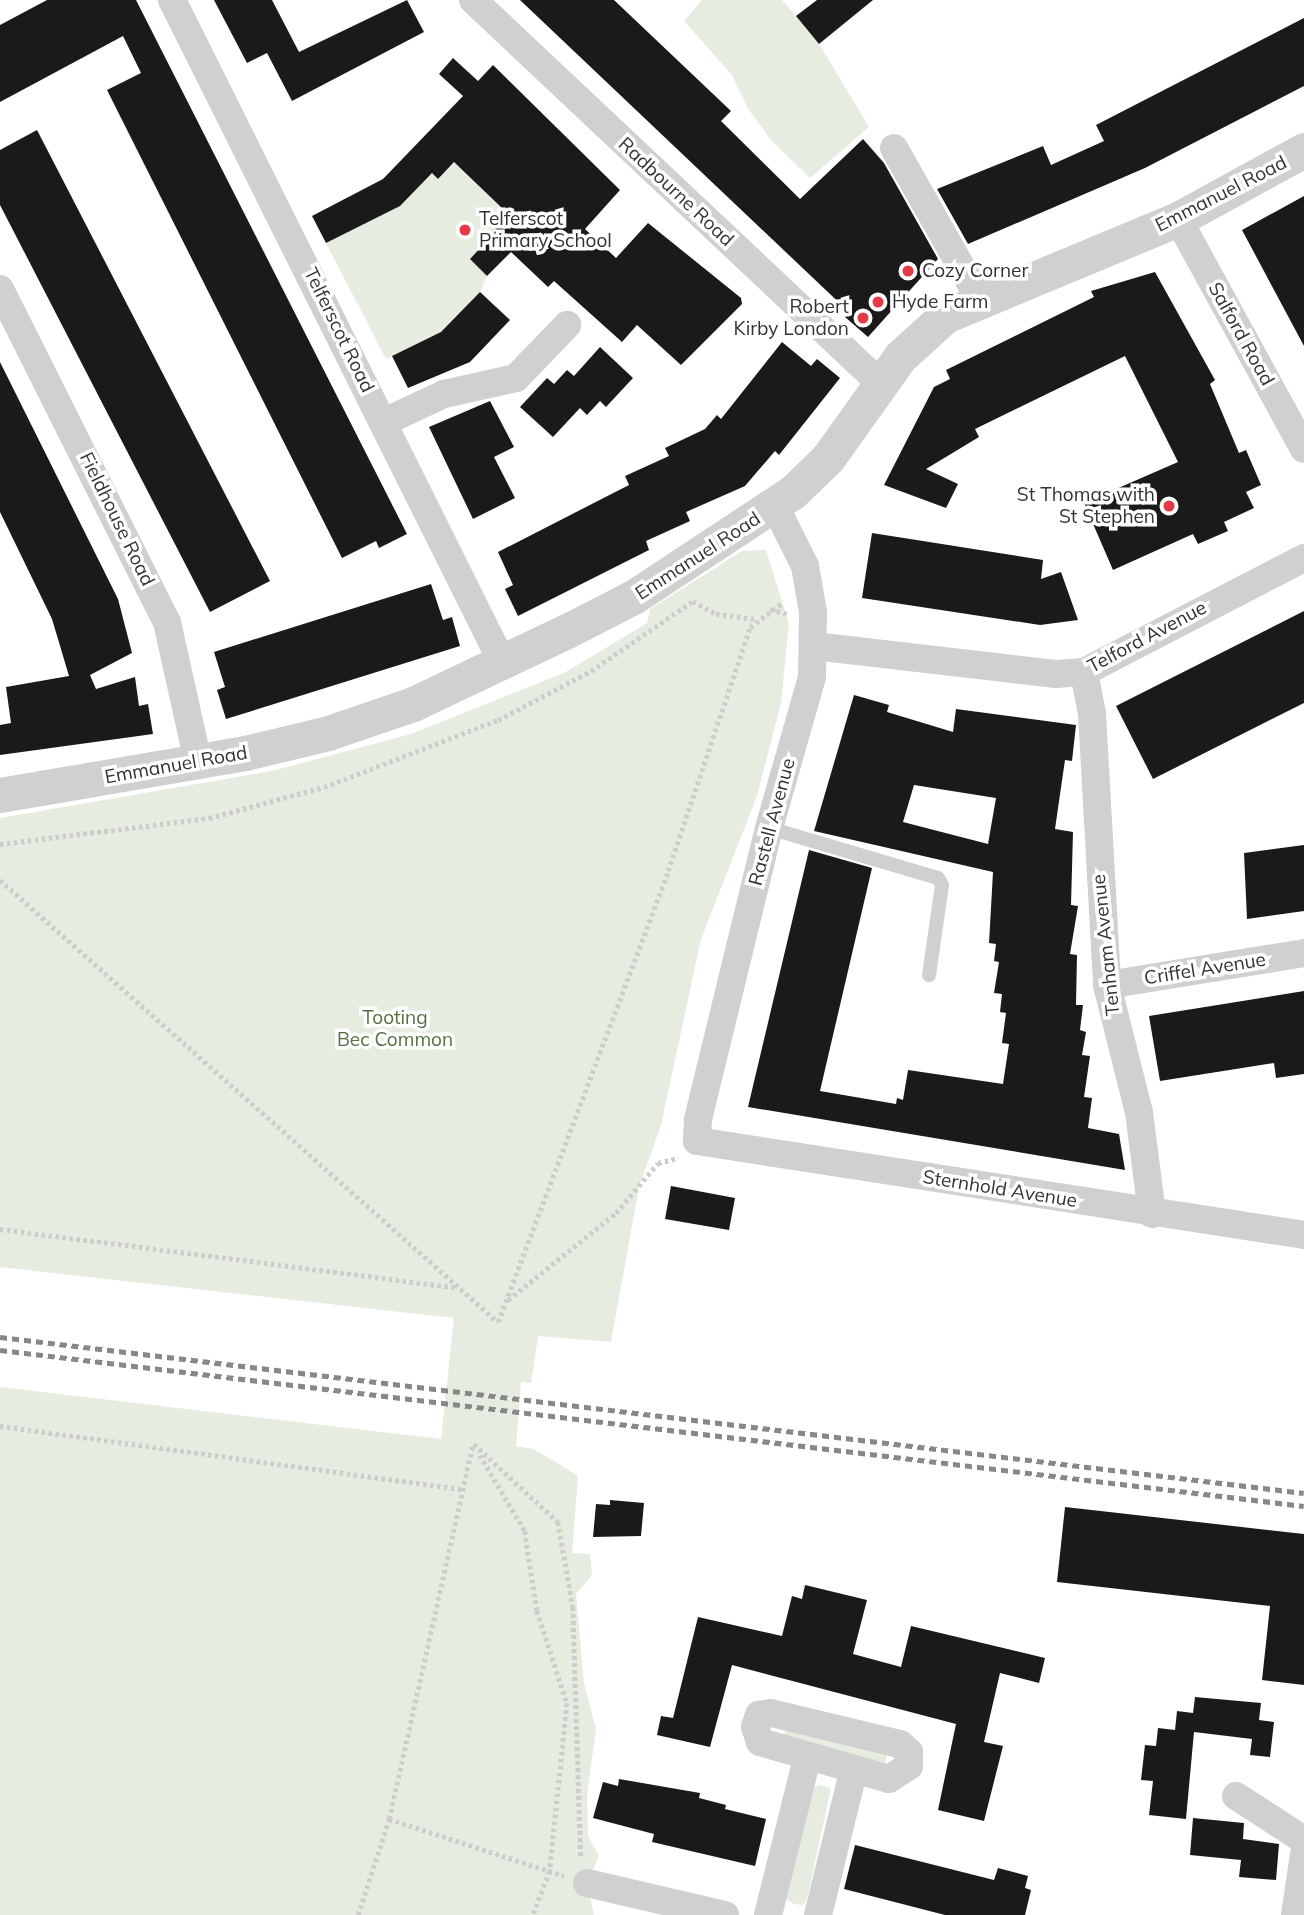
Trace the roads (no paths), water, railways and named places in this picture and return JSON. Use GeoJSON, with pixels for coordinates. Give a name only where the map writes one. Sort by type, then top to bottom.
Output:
{"type":"FeatureCollection","features":[{"type":"Feature","properties":{"kind":"street","name":"Telferscot Road"},"geometry":{"type":"LineString","coordinates":[[172,0],[502,662]]}},
{"type":"Feature","properties":{"kind":"street","name":"Radbourne Road"},"geometry":{"type":"LineString","coordinates":[[473,0],[880,383]]}},
{"type":"Feature","properties":{"kind":"street"},"geometry":{"type":"LineString","coordinates":[[894,148],[979,298]]}},
{"type":"Feature","properties":{"kind":"street","name":"Emmanuel Road"},"geometry":{"type":"LineString","coordinates":[[0,794],[198,762],[370,719],[502,662],[635,596],[775,506],[828,458],[880,383],[928,328],[979,298],[1178,219],[1304,150]]}},
{"type":"Feature","properties":{"kind":"street","name":"Salford Road"},"geometry":{"type":"LineString","coordinates":[[1178,219],[1304,450]]}},
{"type":"Feature","properties":{"kind":"street","name":"Fieldhouse Road"},"geometry":{"type":"LineString","coordinates":[[0,289],[167,622],[198,762]]}},
{"type":"Feature","properties":{"kind":"street"},"geometry":{"type":"LineString","coordinates":[[384,422],[444,394],[516,378],[567,325]]}},
{"type":"Feature","properties":{"kind":"street","name":"Rastell Avenue"},"geometry":{"type":"LineString","coordinates":[[697,1141],[698,1119],[769,828],[812,677],[814,646],[805,566],[775,506]]}},
{"type":"Feature","properties":{"kind":"street","name":"Telford Avenue"},"geometry":{"type":"LineString","coordinates":[[814,646],[1045,673],[1084,672],[1304,558]]}},
{"type":"Feature","properties":{"kind":"street","name":"Tenham Avenue"},"geometry":{"type":"LineString","coordinates":[[1084,672],[1092,714],[1107,985],[1139,1112],[1152,1214]]}},
{"type":"Feature","properties":{"kind":"street","name":"Criffel Avenue"},"geometry":{"type":"LineString","coordinates":[[1107,985],[1304,953]]}},
{"type":"Feature","properties":{"kind":"street","name":"Sternhold Avenue"},"geometry":{"type":"LineString","coordinates":[[697,1141],[1152,1214],[1304,1235]]}},
{"type":"Feature","properties":{"kind":"street"},"geometry":{"type":"LineString","coordinates":[[771,1713],[900,1744],[909,1752],[909,1766],[889,1779],[853,1772],[760,1742],[755,1727],[759,1715],[771,1713]]}},
{"type":"Feature","properties":{"kind":"street"},"geometry":{"type":"LineString","coordinates":[[768,1915],[807,1759]]}},
{"type":"Feature","properties":{"kind":"street"},"geometry":{"type":"LineString","coordinates":[[818,1915],[853,1772]]}},
{"type":"Feature","properties":{"kind":"street"},"geometry":{"type":"LineString","coordinates":[[1236,1796],[1304,1840]]}},
{"type":"Feature","properties":{"kind":"street"},"geometry":{"type":"LineString","coordinates":[[1294,1915],[1304,1854]]}},
{"type":"Feature","properties":{"kind":"street"},"geometry":{"type":"LineString","coordinates":[[587,1882],[725,1915]]}},
{"type":"Feature","properties":{"kind":"lane"},"geometry":{"type":"LineString","coordinates":[[769,828],[939,878],[942,885],[929,975]]}},
{"type":"Feature","properties":{"kind":"railway"},"geometry":{"type":"LineString","coordinates":[[0,1337],[1304,1493]]}},
{"type":"Feature","properties":{"kind":"railway"},"geometry":{"type":"LineString","coordinates":[[0,1350],[1304,1506]]}},
{"type":"Feature","properties":{"kind":"place","name":"Telferscot Primary School"},"geometry":{"type":"Point","coordinates":[465,230]}},
{"type":"Feature","properties":{"kind":"place","name":"Cozy Corner"},"geometry":{"type":"Point","coordinates":[908,271]}},
{"type":"Feature","properties":{"kind":"place","name":"Hyde Farm"},"geometry":{"type":"Point","coordinates":[878,302]}},
{"type":"Feature","properties":{"kind":"place","name":"Robert Kirby London"},"geometry":{"type":"Point","coordinates":[863,318]}},
{"type":"Feature","properties":{"kind":"place","name":"St Thomas with St Stephen"},"geometry":{"type":"Point","coordinates":[1169,506]}},
{"type":"Feature","properties":{"kind":"park label","name":"Tooting Bec Common"},"geometry":{"type":"Point","coordinates":[395,1029]}}]}
